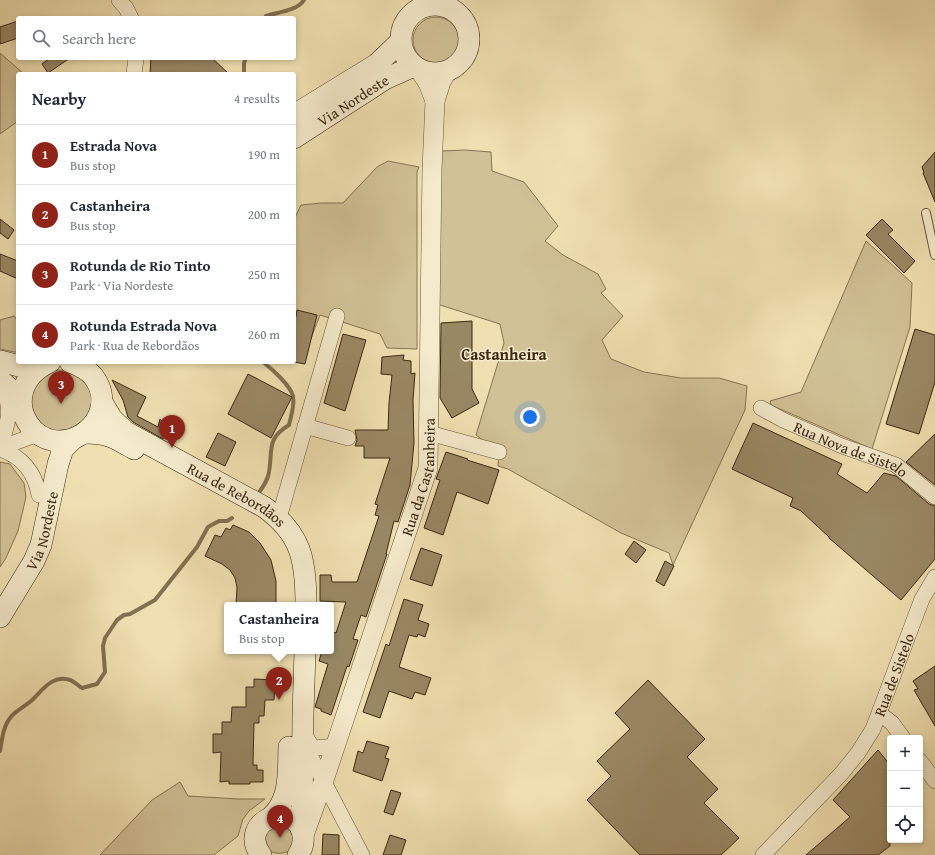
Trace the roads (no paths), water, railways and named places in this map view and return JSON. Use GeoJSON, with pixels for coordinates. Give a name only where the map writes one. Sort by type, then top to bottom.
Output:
{"type":"FeatureCollection","features":[{"type":"Feature","properties":{"kind":"main road"},"geometry":{"type":"LineString","coordinates":[[424,4],[441,6],[448,4],[465,24],[468,34],[468,46],[464,56],[457,65],[447,71],[438,73],[428,72],[417,67],[408,59],[403,50],[401,41],[402,30],[406,21],[424,4]]}},
{"type":"Feature","properties":{"kind":"main road","name":"Via Nordeste"},"geometry":{"type":"LineString","coordinates":[[296,114],[377,64],[401,41]]}},
{"type":"Feature","properties":{"kind":"main road","name":"Via Nordeste"},"geometry":{"type":"LineString","coordinates":[[296,137],[385,79],[417,67]]}},
{"type":"Feature","properties":{"kind":"main road"},"geometry":{"type":"LineString","coordinates":[[0,361],[20,366],[47,364]]}},
{"type":"Feature","properties":{"kind":"main road"},"geometry":{"type":"LineString","coordinates":[[21,405],[25,383],[31,375],[47,364]]}},
{"type":"Feature","properties":{"kind":"main road"},"geometry":{"type":"LineString","coordinates":[[76,364],[94,369]]}},
{"type":"Feature","properties":{"kind":"main road","name":"Rua de Rebordãos"},"geometry":{"type":"LineString","coordinates":[[94,369],[102,402],[112,419],[126,432],[264,507],[279,518],[297,543],[303,561],[306,582],[306,602]]}},
{"type":"Feature","properties":{"kind":"main road"},"geometry":{"type":"LineString","coordinates":[[1,381],[21,405],[28,424],[40,436]]}},
{"type":"Feature","properties":{"kind":"main road","name":"Via Nordeste"},"geometry":{"type":"LineString","coordinates":[[0,617],[34,561],[41,545],[58,464],[63,449],[96,421],[102,402]]}},
{"type":"Feature","properties":{"kind":"main road","name":"Rua de Rebordãos"},"geometry":{"type":"LineString","coordinates":[[40,436],[57,441],[100,433],[112,436],[211,493],[259,518],[276,532],[286,545],[294,576],[294,602]]}},
{"type":"Feature","properties":{"kind":"main road","name":"Via Nordeste"},"geometry":{"type":"LineString","coordinates":[[0,590],[18,562],[26,546],[46,462],[46,449],[40,436]]}},
{"type":"Feature","properties":{"kind":"main road"},"geometry":{"type":"LineString","coordinates":[[271,817],[279,810],[285,796],[287,783],[292,654]]}},
{"type":"Feature","properties":{"kind":"main road"},"geometry":{"type":"LineString","coordinates":[[302,845],[302,737],[305,654]]}},
{"type":"Feature","properties":{"kind":"main road"},"geometry":{"type":"LineString","coordinates":[[254,850],[257,830],[266,819],[280,815],[289,817],[297,823],[302,845]]}},
{"type":"Feature","properties":{"kind":"street"},"geometry":{"type":"LineString","coordinates":[[119,0],[126,8],[129,16]]}},
{"type":"Feature","properties":{"kind":"street"},"geometry":{"type":"LineString","coordinates":[[134,72],[136,60]]}},
{"type":"Feature","properties":{"kind":"street","name":"Rua da Castanheira"},"geometry":{"type":"LineString","coordinates":[[417,67],[428,83],[435,101]]}},
{"type":"Feature","properties":{"kind":"street","name":"Rua da Castanheira"},"geometry":{"type":"LineString","coordinates":[[302,845],[428,468],[432,169],[435,101],[441,82],[447,71]]}},
{"type":"Feature","properties":{"kind":"street"},"geometry":{"type":"LineString","coordinates":[[279,518],[337,316]]}},
{"type":"Feature","properties":{"kind":"street"},"geometry":{"type":"LineString","coordinates":[[0,354],[16,358]]}},
{"type":"Feature","properties":{"kind":"street"},"geometry":{"type":"LineString","coordinates":[[1,381],[9,401],[9,417],[1,443]]}},
{"type":"Feature","properties":{"kind":"street"},"geometry":{"type":"LineString","coordinates":[[1,443],[13,432],[21,405]]}},
{"type":"Feature","properties":{"kind":"street","name":"Rua Nova de Sistelo"},"geometry":{"type":"LineString","coordinates":[[761,408],[783,420],[842,446],[896,465],[935,497]]}},
{"type":"Feature","properties":{"kind":"street"},"geometry":{"type":"LineString","coordinates":[[305,426],[348,438]]}},
{"type":"Feature","properties":{"kind":"street"},"geometry":{"type":"LineString","coordinates":[[429,433],[499,452]]}},
{"type":"Feature","properties":{"kind":"street"},"geometry":{"type":"LineString","coordinates":[[1,443],[40,436]]}},
{"type":"Feature","properties":{"kind":"street"},"geometry":{"type":"LineString","coordinates":[[1,443],[24,463],[37,485],[38,495]]}},
{"type":"Feature","properties":{"kind":"street","name":"Rua de Sistelo"},"geometry":{"type":"LineString","coordinates":[[763,855],[841,774],[858,753],[873,729],[880,714],[922,599],[935,577]]}},
{"type":"Feature","properties":{"kind":"street"},"geometry":{"type":"LineString","coordinates":[[880,714],[892,723],[901,735]]}},
{"type":"Feature","properties":{"kind":"street"},"geometry":{"type":"LineString","coordinates":[[302,737],[315,748],[336,746]]}},
{"type":"Feature","properties":{"kind":"street"},"geometry":{"type":"LineString","coordinates":[[302,737],[362,855]]}},
{"type":"Feature","properties":{"kind":"street"},"geometry":{"type":"LineString","coordinates":[[923,765],[935,782]]}},
{"type":"Feature","properties":{"kind":"lane"},"geometry":{"type":"LineString","coordinates":[[926,213],[935,255]]}},
{"type":"Feature","properties":{"kind":"waterway"},"geometry":{"type":"LineString","coordinates":[[266,16],[297,7],[304,0]]}},
{"type":"Feature","properties":{"kind":"waterway"},"geometry":{"type":"LineString","coordinates":[[244,72],[245,60]]}},
{"type":"Feature","properties":{"kind":"waterway"},"geometry":{"type":"LineString","coordinates":[[258,494],[268,475],[272,445],[277,435],[289,425],[294,403],[293,396],[285,382],[265,364]]}},
{"type":"Feature","properties":{"kind":"waterway"},"geometry":{"type":"LineString","coordinates":[[0,751],[4,729],[10,718],[31,701],[48,684],[58,679],[72,681],[82,688],[97,684],[105,672],[103,646],[105,638],[117,620],[155,600],[197,547],[208,527],[219,521],[227,521],[232,518]]}},
{"type":"Feature","properties":{"kind":"place","name":"Rotunda de Rio Tinto"},"geometry":{"type":"Point","coordinates":[61,404]}},
{"type":"Feature","properties":{"kind":"place","name":"Estrada Nova"},"geometry":{"type":"Point","coordinates":[172,448]}},
{"type":"Feature","properties":{"kind":"place","name":"Castanheira"},"geometry":{"type":"Point","coordinates":[279,700]}},
{"type":"Feature","properties":{"kind":"place","name":"Rotunda Estrada Nova"},"geometry":{"type":"Point","coordinates":[280,838]}},
{"type":"Feature","properties":{"kind":"district","name":"Castanheira"},"geometry":{"type":"Point","coordinates":[504,354]}}]}
